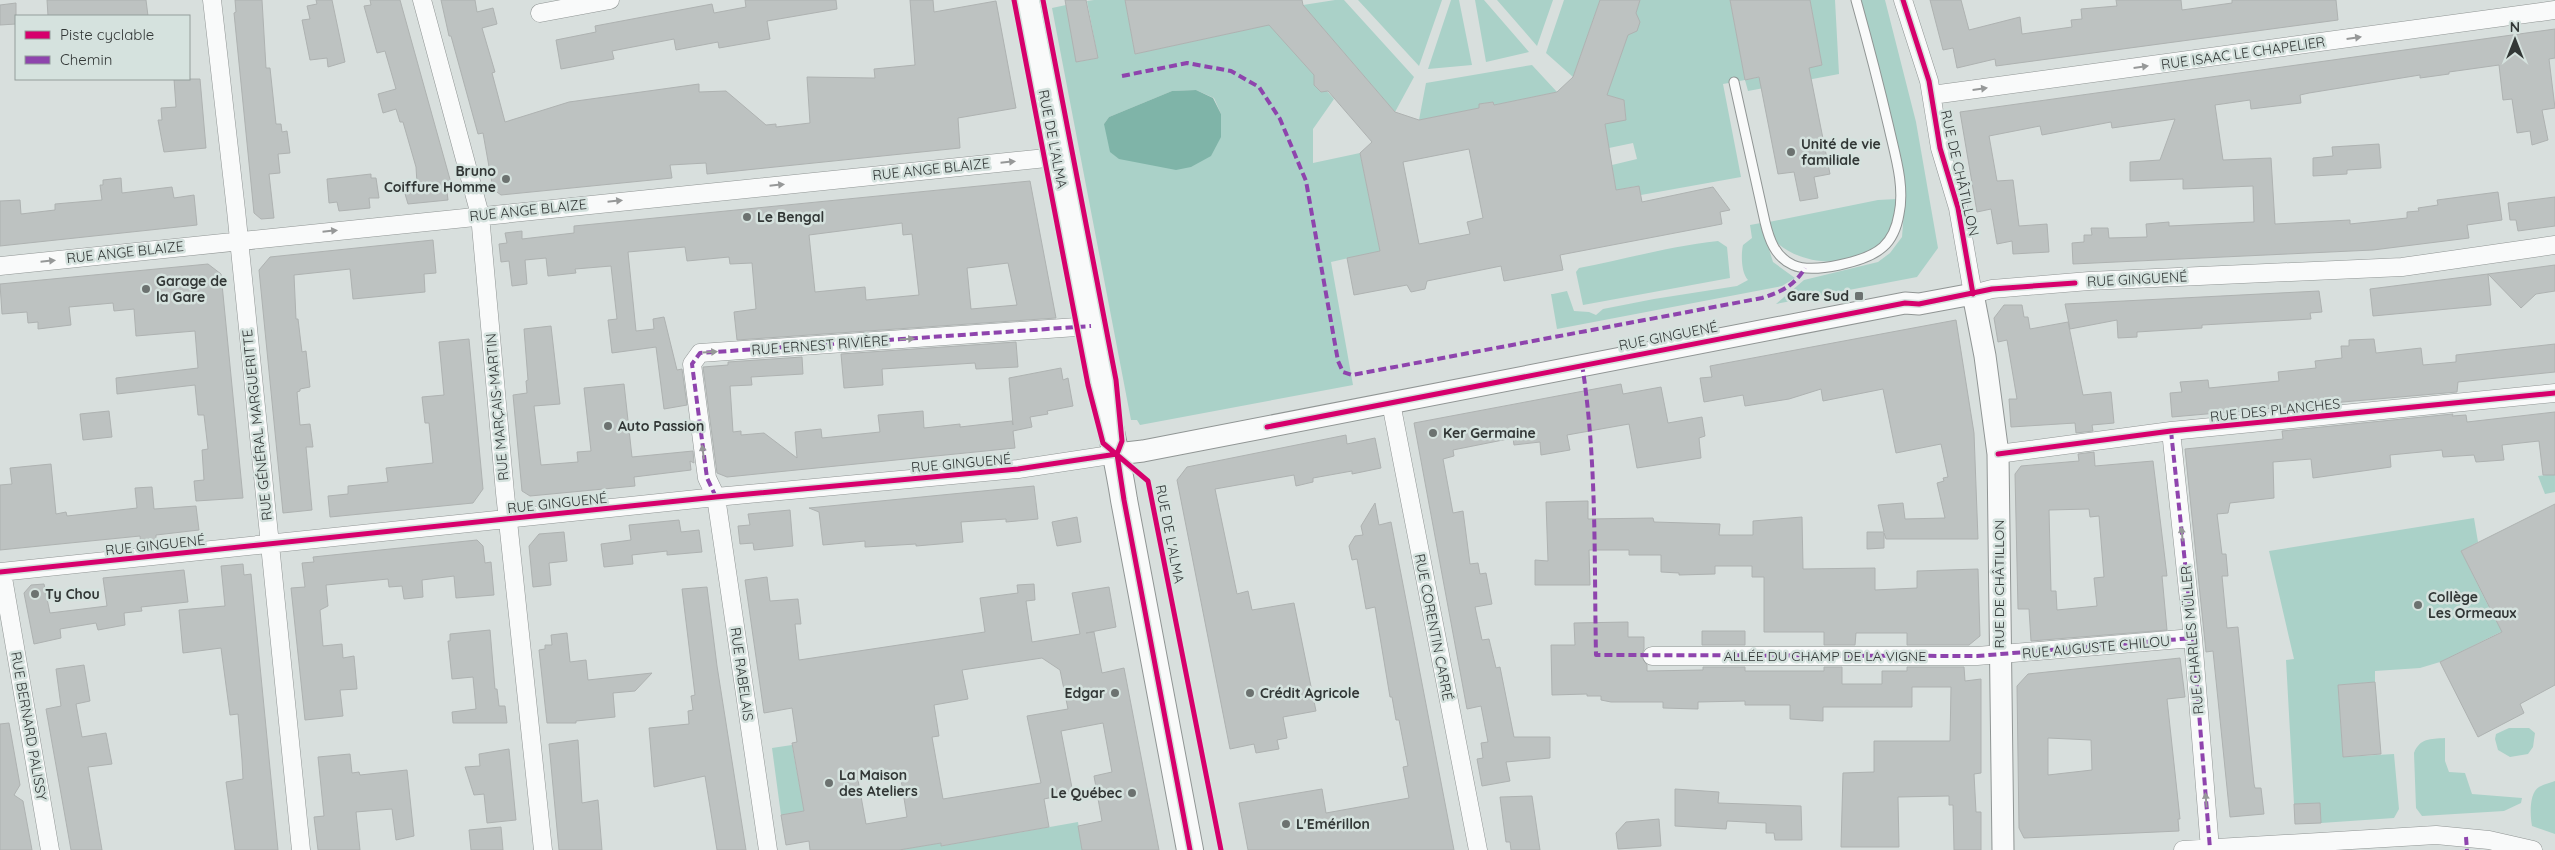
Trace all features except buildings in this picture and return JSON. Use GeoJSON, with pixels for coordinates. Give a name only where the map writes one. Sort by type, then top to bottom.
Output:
{"type":"FeatureCollection","features":[{"type":"Feature","properties":{"kind":"main road","name":"RUE DE L'ALMA"},"geometry":{"type":"LineString","coordinates":[[1026,0],[1091,326],[1100,382],[1117,454],[1190,850]]}},
{"type":"Feature","properties":{"kind":"street","name":"RUE GÉNÉRAL MARGUERITTE"},"geometry":{"type":"LineString","coordinates":[[212,0],[301,850]]}},
{"type":"Feature","properties":{"kind":"street","name":"RUE MARÇAIS-MARTIN"},"geometry":{"type":"LineString","coordinates":[[422,0],[480,215],[508,520],[543,850]]}},
{"type":"Feature","properties":{"kind":"street"},"geometry":{"type":"LineString","coordinates":[[540,13],[610,0]]}},
{"type":"Feature","properties":{"kind":"street","name":"RUE DE CHÂTILLON"},"geometry":{"type":"LineString","coordinates":[[1903,0],[1932,95],[1940,148],[1958,208],[1985,356],[1998,454],[1999,655],[2003,850]]}},
{"type":"Feature","properties":{"kind":"street","name":"RUE ISAAC LE CHAPELIER"},"geometry":{"type":"LineString","coordinates":[[1932,95],[2555,10]]}},
{"type":"Feature","properties":{"kind":"street","name":"RUE ANGE BLAIZE"},"geometry":{"type":"LineString","coordinates":[[0,266],[1056,157]]}},
{"type":"Feature","properties":{"kind":"street","name":"RUE GINGUENÉ"},"geometry":{"type":"LineString","coordinates":[[1,572],[716,497],[1018,469],[1143,451],[1895,305],[1919,304],[2002,288],[2089,281],[2402,267],[2555,245]]}},
{"type":"Feature","properties":{"kind":"street","name":"RUE ERNEST RIVIÈRE"},"geometry":{"type":"LineString","coordinates":[[716,497],[707,478],[692,364],[700,353],[1091,326]]}},
{"type":"Feature","properties":{"kind":"street","name":"RUE DES PLANCHES"},"geometry":{"type":"LineString","coordinates":[[1998,454],[2171,432],[2555,392]]}},
{"type":"Feature","properties":{"kind":"street","name":"RUE CORENTIN CARRÉ"},"geometry":{"type":"LineString","coordinates":[[1391,403],[1478,850]]}},
{"type":"Feature","properties":{"kind":"street","name":"RUE CHARLES MÜLLER"},"geometry":{"type":"LineString","coordinates":[[2171,432],[2193,638],[2210,848]]}},
{"type":"Feature","properties":{"kind":"street","name":"RUE RABELAIS"},"geometry":{"type":"LineString","coordinates":[[716,497],[768,850]]}},
{"type":"Feature","properties":{"kind":"street","name":"RUE BERNARD PALISSY"},"geometry":{"type":"LineString","coordinates":[[1,572],[50,850]]}},
{"type":"Feature","properties":{"kind":"street","name":"RUE AUGUSTE CHILOU"},"geometry":{"type":"LineString","coordinates":[[1999,655],[2193,638]]}},
{"type":"Feature","properties":{"kind":"street","name":"ALLÉE DU CHAMP DE LA VIGNE"},"geometry":{"type":"LineString","coordinates":[[1652,656],[1999,655]]}},
{"type":"Feature","properties":{"kind":"street"},"geometry":{"type":"LineString","coordinates":[[2183,850],[2436,835],[2467,843],[2533,850]]}},
{"type":"Feature","properties":{"kind":"lane"},"geometry":{"type":"LineString","coordinates":[[1734,82],[1770,242],[1780,256],[1792,265],[1813,268],[1867,258],[1875,253],[1883,247],[1895,230],[1900,212],[1901,192],[1898,169],[1875,68],[1856,0]]}},
{"type":"Feature","properties":{"kind":"shaded area"},"geometry":{"type":"Polygon","coordinates":[[[1125,0],[1135,54],[1255,28],[1260,14],[1317,78],[1314,85],[1321,92],[1326,90],[1334,99],[1313,129],[1313,163],[1360,153],[1380,251],[1331,262],[1353,385],[1140,425],[1137,420],[1131,420],[1052,8],[1066,5],[1077,62],[1098,58],[1087,1],[1125,0]],[[1196,90],[1172,91],[1109,117],[1104,124],[1221,114],[1214,98],[1196,90]]]}},
{"type":"Feature","properties":{"kind":"shaded area"},"geometry":{"type":"Polygon","coordinates":[[[1344,0],[1414,77],[1395,112],[1303,5],[1344,0]]]}},
{"type":"Feature","properties":{"kind":"shaded area"},"geometry":{"type":"Polygon","coordinates":[[[1358,0],[1442,0],[1419,66],[1358,0]]]}},
{"type":"Feature","properties":{"kind":"shaded area"},"geometry":{"type":"Polygon","coordinates":[[[1451,0],[1459,0],[1472,65],[1428,69],[1451,0]]]}},
{"type":"Feature","properties":{"kind":"shaded area"},"geometry":{"type":"Polygon","coordinates":[[[1475,0],[1484,0],[1529,52],[1486,62],[1475,0]]]}},
{"type":"Feature","properties":{"kind":"shaded area"},"geometry":{"type":"Polygon","coordinates":[[[1497,0],[1553,0],[1537,46],[1497,0]]]}},
{"type":"Feature","properties":{"kind":"shaded area"},"geometry":{"type":"Polygon","coordinates":[[[1564,0],[1600,0],[1573,77],[1546,53],[1564,0]]]}},
{"type":"Feature","properties":{"kind":"shaded area"},"geometry":{"type":"Polygon","coordinates":[[[1640,0],[1730,0],[1745,80],[1723,84],[1741,177],[1641,195],[1637,186],[1616,190],[1612,165],[1637,159],[1633,143],[1609,148],[1605,124],[1626,119],[1624,100],[1607,95],[1640,0]]]}},
{"type":"Feature","properties":{"kind":"shaded area"},"geometry":{"type":"Polygon","coordinates":[[[1810,0],[1835,0],[1839,74],[1748,91],[1745,80],[1822,65],[1810,0]]]}},
{"type":"Feature","properties":{"kind":"shaded area"},"geometry":{"type":"Polygon","coordinates":[[[1860,0],[1885,0],[1916,122],[1938,248],[1917,277],[1776,304],[1804,280],[1878,262],[1890,253],[1902,237],[1905,199],[1902,169],[1860,0]]]}},
{"type":"Feature","properties":{"kind":"shaded area"},"geometry":{"type":"Polygon","coordinates":[[[1532,65],[1557,92],[1494,105],[1493,102],[1479,104],[1479,108],[1419,120],[1426,83],[1532,65]]]}},
{"type":"Feature","properties":{"kind":"shaded area"},"geometry":{"type":"Polygon","coordinates":[[[1196,90],[1213,98],[1221,114],[1221,137],[1211,156],[1191,167],[1176,170],[1119,159],[1110,152],[1104,124],[1109,117],[1172,91],[1196,90]]]}},
{"type":"Feature","properties":{"kind":"shaded area"},"geometry":{"type":"Polygon","coordinates":[[[1897,199],[1895,221],[1890,233],[1879,245],[1865,254],[1850,259],[1833,262],[1800,256],[1786,249],[1773,239],[1769,222],[1878,200],[1897,199]]]}},
{"type":"Feature","properties":{"kind":"shaded area"},"geometry":{"type":"Polygon","coordinates":[[[1761,223],[1773,262],[1795,278],[1782,286],[1557,329],[1551,294],[1567,291],[1574,311],[1589,312],[1596,315],[1603,309],[1737,286],[1748,280],[1743,268],[1742,253],[1743,245],[1752,238],[1750,225],[1761,223]]]}},
{"type":"Feature","properties":{"kind":"shaded area"},"geometry":{"type":"Polygon","coordinates":[[[1718,241],[1727,247],[1730,278],[1583,305],[1576,272],[1579,268],[1666,249],[1718,241]]]}},
{"type":"Feature","properties":{"kind":"shaded area"},"geometry":{"type":"Polygon","coordinates":[[[2555,474],[2555,492],[2545,494],[2538,476],[2555,474]]]}},
{"type":"Feature","properties":{"kind":"shaded area"},"geometry":{"type":"Polygon","coordinates":[[[2474,518],[2478,542],[2461,551],[2490,609],[2523,621],[2440,662],[2420,668],[2375,671],[2375,682],[2338,685],[2343,757],[2394,754],[2399,809],[2394,818],[2321,823],[2320,803],[2294,804],[2286,660],[2294,659],[2269,551],[2474,518]]]}},
{"type":"Feature","properties":{"kind":"shaded area"},"geometry":{"type":"Polygon","coordinates":[[[2509,728],[2529,728],[2535,733],[2533,747],[2528,754],[2510,757],[2498,750],[2495,739],[2496,734],[2509,728]]]}},
{"type":"Feature","properties":{"kind":"shaded area"},"geometry":{"type":"Polygon","coordinates":[[[2445,738],[2445,761],[2449,772],[2465,773],[2472,794],[2522,798],[2521,803],[2504,811],[2422,816],[2416,808],[2414,753],[2419,744],[2426,740],[2445,738]]]}},
{"type":"Feature","properties":{"kind":"shaded area"},"geometry":{"type":"Polygon","coordinates":[[[792,745],[804,811],[781,815],[772,748],[792,745]]]}},
{"type":"Feature","properties":{"kind":"shaded area"},"geometry":{"type":"Polygon","coordinates":[[[2555,781],[2555,834],[2532,826],[2531,810],[2533,794],[2536,790],[2555,781]]]}},
{"type":"Feature","properties":{"kind":"shaded area"},"geometry":{"type":"Polygon","coordinates":[[[1078,822],[1082,850],[899,850],[941,843],[942,846],[1078,822]]]}},
{"type":"Feature","properties":{"kind":"marked path"},"geometry":{"type":"LineString","coordinates":[[1122,76],[1187,63],[1231,71],[1259,87],[1280,119],[1306,181],[1338,361],[1343,372],[1352,375],[1762,298],[1792,284],[1805,268]]}},
{"type":"Feature","properties":{"kind":"marked path"},"geometry":{"type":"LineString","coordinates":[[716,497],[707,478],[692,364],[700,353],[1091,326]]}},
{"type":"Feature","properties":{"kind":"marked path"},"geometry":{"type":"LineString","coordinates":[[1582,364],[1587,400],[1592,473],[1596,655],[1977,656],[2193,638]]}},
{"type":"Feature","properties":{"kind":"marked path"},"geometry":{"type":"LineString","coordinates":[[2171,431],[2193,638],[2210,849]]}},
{"type":"Feature","properties":{"kind":"marked path"},"geometry":{"type":"LineString","coordinates":[[2466,837],[2467,850]]}},
{"type":"Feature","properties":{"kind":"cycle path"},"geometry":{"type":"LineString","coordinates":[[1014,0],[1088,385],[1103,443],[1148,481],[1221,850]]}},
{"type":"Feature","properties":{"kind":"cycle path"},"geometry":{"type":"LineString","coordinates":[[1043,0],[1116,380],[1122,441],[1117,454],[1124,500],[1190,850]]}},
{"type":"Feature","properties":{"kind":"cycle path"},"geometry":{"type":"LineString","coordinates":[[1903,0],[1929,81],[1940,148],[1958,208],[1973,294]]}},
{"type":"Feature","properties":{"kind":"cycle path"},"geometry":{"type":"LineString","coordinates":[[1267,427],[1905,303],[1919,304],[1992,289],[2075,283]]}},
{"type":"Feature","properties":{"kind":"cycle path"},"geometry":{"type":"LineString","coordinates":[[1998,454],[2171,431],[2555,393]]}},
{"type":"Feature","properties":{"kind":"cycle path"},"geometry":{"type":"LineString","coordinates":[[0,572],[716,497],[1018,469],[1117,454]]}},
{"type":"Feature","properties":{"kind":"place","name":"Unité de vie familiale"},"geometry":{"type":"Point","coordinates":[1791,152]}},
{"type":"Feature","properties":{"kind":"place","name":"Bruno Coiffure Homme"},"geometry":{"type":"Point","coordinates":[506,179]}},
{"type":"Feature","properties":{"kind":"place","name":"Le Bengal"},"geometry":{"type":"Point","coordinates":[747,217]}},
{"type":"Feature","properties":{"kind":"place","name":"Garage de la Gare"},"geometry":{"type":"Point","coordinates":[146,289]}},
{"type":"Feature","properties":{"kind":"place","name":"Gare Sud"},"geometry":{"type":"Point","coordinates":[1859,296]}},
{"type":"Feature","properties":{"kind":"place","name":"Auto Passion"},"geometry":{"type":"Point","coordinates":[608,426]}},
{"type":"Feature","properties":{"kind":"place","name":"Ker Germaine"},"geometry":{"type":"Point","coordinates":[1433,433]}},
{"type":"Feature","properties":{"kind":"place","name":"Ty Chou"},"geometry":{"type":"Point","coordinates":[35,594]}},
{"type":"Feature","properties":{"kind":"place","name":"Collège Les Ormeaux"},"geometry":{"type":"Point","coordinates":[2418,605]}},
{"type":"Feature","properties":{"kind":"place","name":"Edgar"},"geometry":{"type":"Point","coordinates":[1115,693]}},
{"type":"Feature","properties":{"kind":"place","name":"Crédit Agricole"},"geometry":{"type":"Point","coordinates":[1250,693]}},
{"type":"Feature","properties":{"kind":"place","name":"La Maison des Ateliers"},"geometry":{"type":"Point","coordinates":[829,783]}},
{"type":"Feature","properties":{"kind":"place","name":"Le Québec"},"geometry":{"type":"Point","coordinates":[1132,793]}},
{"type":"Feature","properties":{"kind":"place","name":"L'Emérillon"},"geometry":{"type":"Point","coordinates":[1286,824]}}]}
